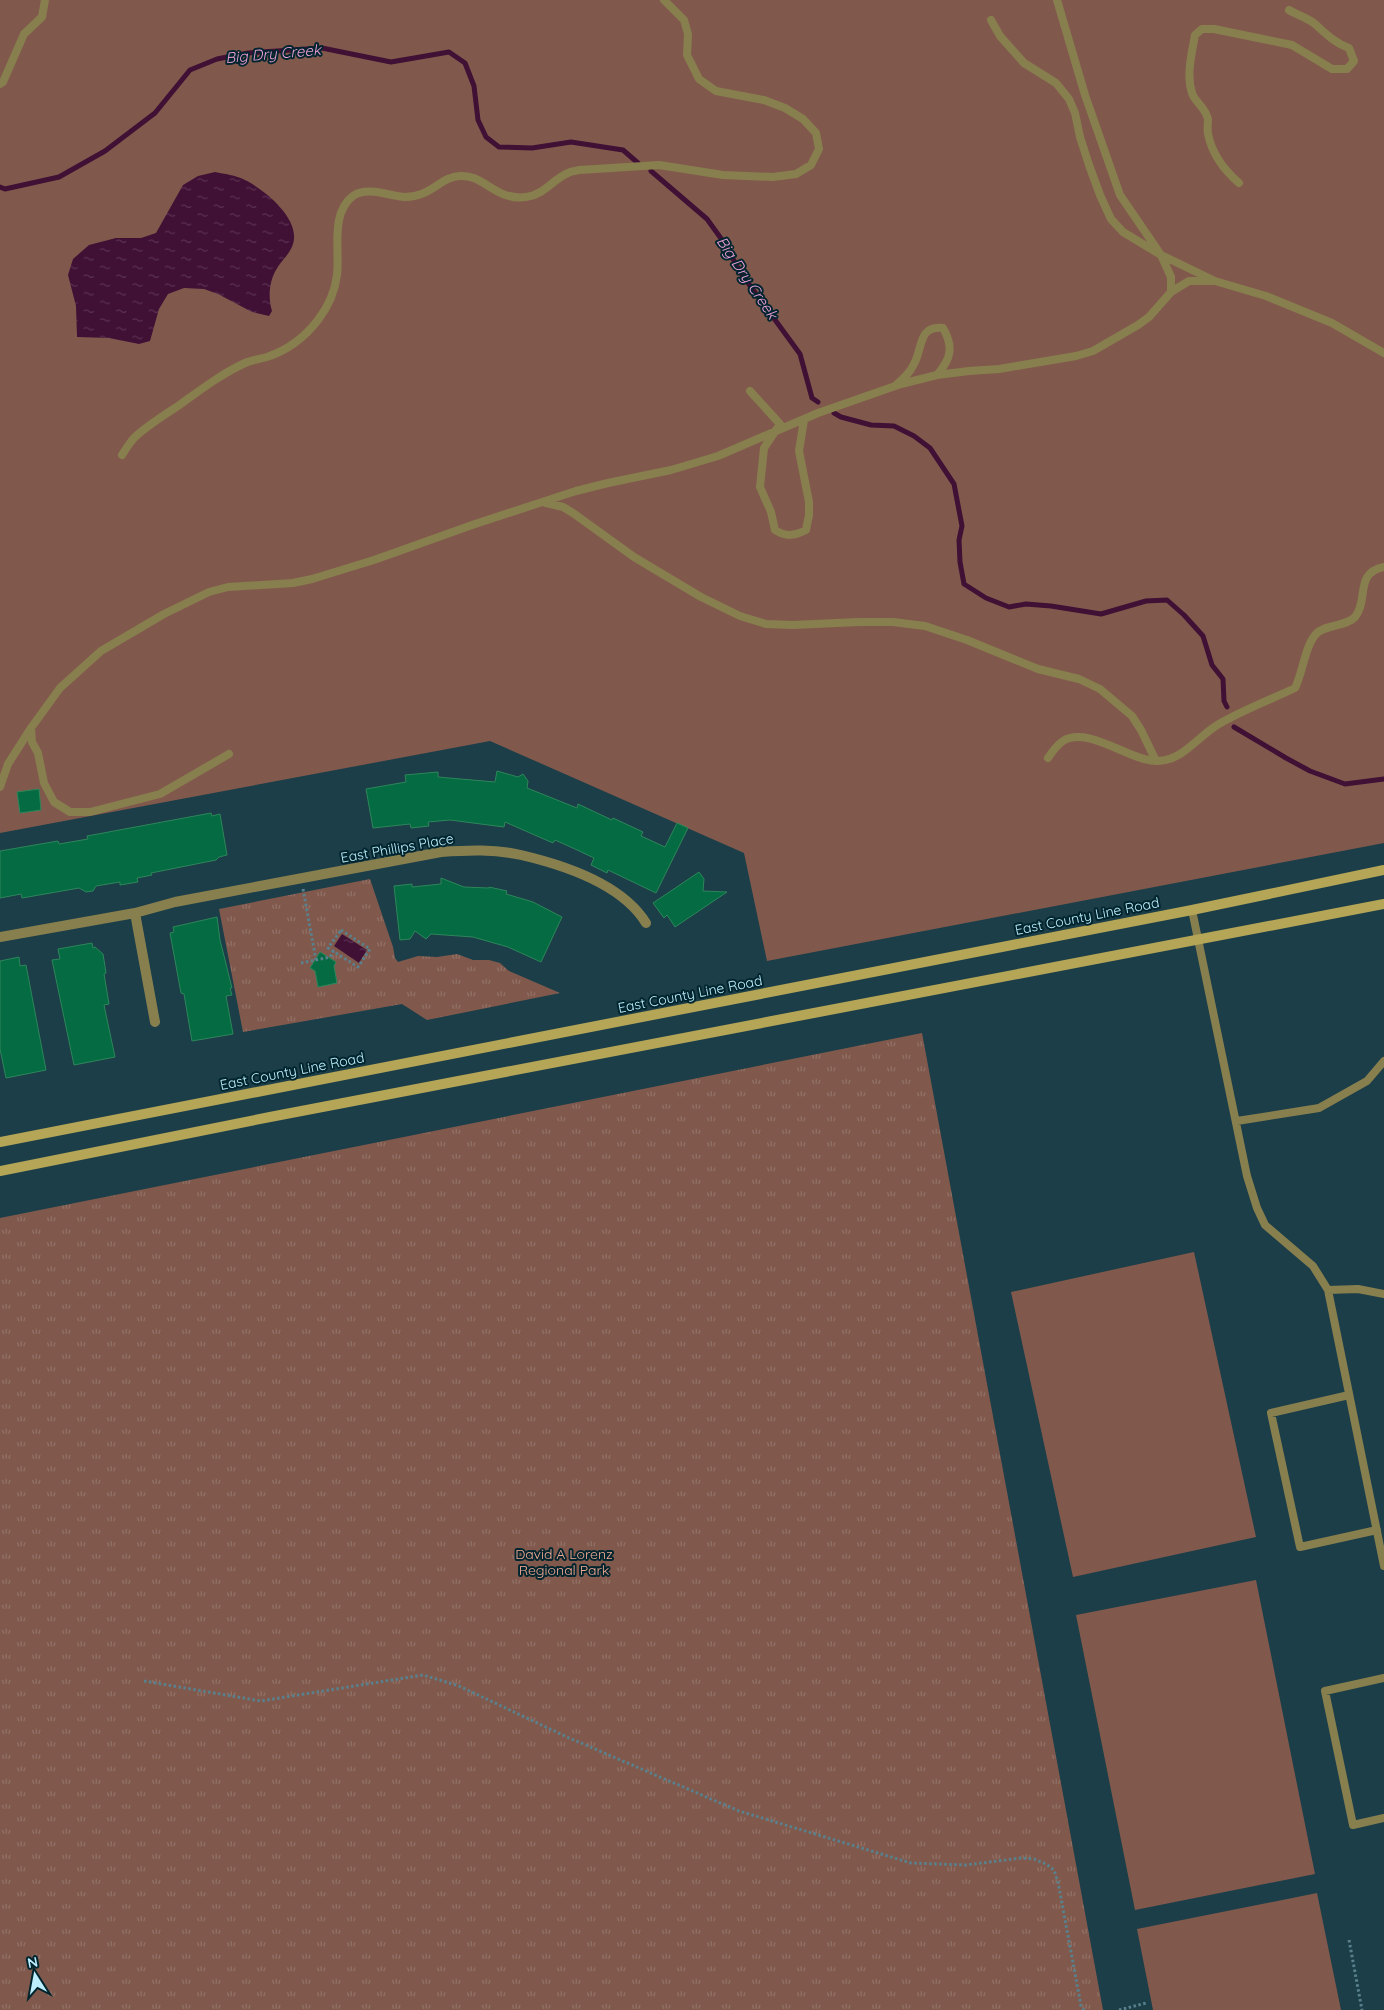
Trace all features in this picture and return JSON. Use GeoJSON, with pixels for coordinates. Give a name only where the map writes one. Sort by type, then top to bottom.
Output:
{"type":"FeatureCollection","features":[{"type":"Feature","properties":{"kind":"main road","name":"East County Line Road"},"geometry":{"type":"LineString","coordinates":[[0,1142],[1192,910],[1384,870]]}},
{"type":"Feature","properties":{"kind":"main road"},"geometry":{"type":"LineString","coordinates":[[0,1171],[300,1111],[1199,941],[1384,904]]}},
{"type":"Feature","properties":{"kind":"street","name":"East Phillips Place"},"geometry":{"type":"LineString","coordinates":[[0,937],[135,913],[175,902],[441,852],[491,851],[520,855],[559,866],[586,876],[621,895],[641,914],[646,923]]}},
{"type":"Feature","properties":{"kind":"street"},"geometry":{"type":"LineString","coordinates":[[135,913],[155,1022]]}},
{"type":"Feature","properties":{"kind":"lane"},"geometry":{"type":"LineString","coordinates":[[0,84],[3,82],[24,34],[42,17],[45,0]]}},
{"type":"Feature","properties":{"kind":"lane"},"geometry":{"type":"LineString","coordinates":[[122,455],[135,438],[208,385],[246,362],[285,350],[304,336],[319,319],[332,296],[337,277],[339,255],[338,230],[342,211],[352,197],[363,192],[405,196],[417,195],[429,192],[451,177],[462,175],[474,177],[509,198],[528,198],[546,190],[567,173],[579,170],[659,165],[716,175],[749,177],[796,174],[811,165],[819,149],[816,133],[803,119],[785,108],[764,100],[716,90],[699,79],[687,55],[688,34],[684,20],[664,0]]}},
{"type":"Feature","properties":{"kind":"lane"},"geometry":{"type":"LineString","coordinates":[[1057,0],[1085,95],[1120,195],[1161,256],[1171,277],[1171,292]]}},
{"type":"Feature","properties":{"kind":"lane"},"geometry":{"type":"LineString","coordinates":[[1239,183],[1217,159],[1208,135],[1208,118],[1203,106],[1192,95],[1189,81],[1194,35],[1202,28],[1214,29],[1292,45],[1332,69],[1347,69],[1354,62],[1349,48],[1339,44],[1314,24],[1289,10]]}},
{"type":"Feature","properties":{"kind":"lane"},"geometry":{"type":"LineString","coordinates":[[991,20],[1000,36],[1024,63],[1056,83],[1069,99],[1075,112],[1080,137],[1100,195],[1111,218],[1123,232],[1161,256],[1214,281],[1266,296],[1332,323],[1384,353]]}},
{"type":"Feature","properties":{"kind":"lane"},"geometry":{"type":"LineString","coordinates":[[0,786],[8,764],[60,688],[101,651],[187,601],[228,587],[293,583],[312,579],[592,487],[657,474],[702,461],[766,437],[778,429],[847,402],[894,386],[938,375],[1051,362],[1093,351],[1115,340],[1149,317],[1171,292],[1189,281],[1214,281]]}},
{"type":"Feature","properties":{"kind":"lane"},"geometry":{"type":"LineString","coordinates":[[894,386],[908,374],[915,363],[923,336],[929,329],[937,327],[943,328],[950,343],[947,364],[938,375]]}},
{"type":"Feature","properties":{"kind":"lane"},"geometry":{"type":"LineString","coordinates":[[750,391],[780,424],[764,448],[760,487],[771,512],[775,530],[784,535],[796,535],[806,530],[809,515],[807,488],[799,460],[799,441],[804,420]]}},
{"type":"Feature","properties":{"kind":"lane"},"geometry":{"type":"LineString","coordinates":[[570,494],[569,505],[573,513]]}},
{"type":"Feature","properties":{"kind":"lane"},"geometry":{"type":"LineString","coordinates":[[537,504],[550,503],[563,507],[634,558],[701,597],[740,616],[766,624],[893,622],[925,626],[948,633],[1038,669],[1079,679],[1100,689],[1132,716],[1141,730],[1156,762]]}},
{"type":"Feature","properties":{"kind":"lane"},"geometry":{"type":"LineString","coordinates":[[1048,758],[1064,740],[1076,738],[1098,741],[1130,755],[1156,762],[1170,760],[1184,753],[1218,724],[1295,688],[1301,676],[1309,646],[1317,633],[1354,618],[1359,609],[1364,582],[1378,568],[1384,567]]}},
{"type":"Feature","properties":{"kind":"lane"},"geometry":{"type":"LineString","coordinates":[[31,728],[32,742],[40,758],[44,783],[54,802],[70,812],[90,812],[160,794],[229,754]]}},
{"type":"Feature","properties":{"kind":"lane"},"geometry":{"type":"LineString","coordinates":[[1192,910],[1247,1176],[1257,1208],[1264,1225],[1313,1266],[1328,1290],[1384,1566]]}},
{"type":"Feature","properties":{"kind":"lane"},"geometry":{"type":"LineString","coordinates":[[1237,1122],[1319,1108],[1367,1081],[1384,1061]]}},
{"type":"Feature","properties":{"kind":"lane"},"geometry":{"type":"LineString","coordinates":[[1328,1290],[1358,1289],[1384,1294]]}},
{"type":"Feature","properties":{"kind":"lane"},"geometry":{"type":"LineString","coordinates":[[1349,1395],[1271,1413],[1300,1547],[1377,1530]]}},
{"type":"Feature","properties":{"kind":"lane"},"geometry":{"type":"LineString","coordinates":[[1384,1678],[1325,1691],[1353,1824],[1384,1818]]}},
{"type":"Feature","properties":{"kind":"path"},"geometry":{"type":"LineString","coordinates":[[301,878],[316,960]]}},
{"type":"Feature","properties":{"kind":"path"},"geometry":{"type":"LineString","coordinates":[[341,930],[370,950],[358,967],[334,952],[328,948],[341,930]]}},
{"type":"Feature","properties":{"kind":"path"},"geometry":{"type":"LineString","coordinates":[[301,963],[330,957],[334,952]]}},
{"type":"Feature","properties":{"kind":"path"},"geometry":{"type":"LineString","coordinates":[[144,1681],[261,1701],[423,1675],[459,1686],[566,1737],[739,1811],[911,1863],[966,1865],[1021,1858],[1034,1859],[1054,1870],[1058,1882],[1081,2006],[1084,2010]]}},
{"type":"Feature","properties":{"kind":"path"},"geometry":{"type":"LineString","coordinates":[[1349,1940],[1362,2010]]}},
{"type":"Feature","properties":{"kind":"path"},"geometry":{"type":"LineString","coordinates":[[1119,2010],[1146,2003]]}},
{"type":"Feature","properties":{"kind":"green space"},"geometry":{"type":"Polygon","coordinates":[[[0,0],[1384,0],[1384,843],[767,961],[744,853],[490,741],[0,833],[0,0]]]}},
{"type":"Feature","properties":{"kind":"green space"},"geometry":{"type":"Polygon","coordinates":[[[370,879],[395,958],[398,962],[418,956],[437,957],[457,954],[473,960],[489,960],[500,963],[509,971],[560,993],[427,1020],[402,1004],[243,1032],[219,909],[370,879]]]}},
{"type":"Feature","properties":{"kind":"green space","name":"David A Lorenz Regional Park"},"geometry":{"type":"Polygon","coordinates":[[[922,1033],[1103,2010],[0,2010],[0,1218],[922,1033]]]}},
{"type":"Feature","properties":{"kind":"green space"},"geometry":{"type":"Polygon","coordinates":[[[1194,1252],[1256,1537],[1073,1577],[1011,1292],[1194,1252]]]}},
{"type":"Feature","properties":{"kind":"green space"},"geometry":{"type":"Polygon","coordinates":[[[1256,1580],[1315,1874],[1135,1910],[1076,1615],[1256,1580]]]}},
{"type":"Feature","properties":{"kind":"green space"},"geometry":{"type":"Polygon","coordinates":[[[1317,1893],[1341,2010],[1153,2010],[1137,1929],[1317,1893]]]}},
{"type":"Feature","properties":{"kind":"water"},"geometry":{"type":"Polygon","coordinates":[[[215,172],[241,178],[262,191],[280,206],[292,225],[294,234],[293,244],[276,270],[272,280],[270,295],[272,311],[269,316],[252,312],[218,294],[204,289],[184,288],[168,294],[159,309],[150,341],[139,344],[109,338],[77,337],[76,306],[68,275],[73,259],[89,245],[116,238],[141,238],[156,233],[183,185],[198,176],[215,172]]]}},
{"type":"Feature","properties":{"kind":"water"},"geometry":{"type":"Polygon","coordinates":[[[342,934],[367,950],[359,963],[334,946],[342,934]]]}},
{"type":"Feature","properties":{"kind":"building"},"geometry":{"type":"Polygon","coordinates":[[[497,771],[518,777],[523,774],[528,781],[527,788],[577,808],[578,804],[612,820],[613,818],[643,832],[641,836],[665,847],[677,823],[688,828],[656,893],[608,870],[607,873],[591,865],[594,858],[575,849],[555,840],[553,843],[505,822],[504,827],[450,820],[428,822],[429,826],[411,828],[410,824],[373,828],[366,789],[406,782],[405,775],[438,772],[438,777],[495,782],[497,771]]]}},
{"type":"Feature","properties":{"kind":"building"},"geometry":{"type":"Polygon","coordinates":[[[39,789],[41,810],[20,813],[17,792],[39,789]]]}},
{"type":"Feature","properties":{"kind":"building"},"geometry":{"type":"Polygon","coordinates":[[[211,813],[212,816],[220,814],[227,855],[216,860],[151,873],[152,875],[137,878],[138,882],[120,885],[120,882],[96,886],[93,891],[86,892],[79,888],[22,898],[21,894],[0,898],[0,851],[58,841],[59,844],[88,839],[87,836],[211,813]]]}},
{"type":"Feature","properties":{"kind":"building"},"geometry":{"type":"Polygon","coordinates":[[[699,872],[704,879],[703,891],[727,892],[675,927],[667,915],[664,918],[653,903],[699,872]]]}},
{"type":"Feature","properties":{"kind":"building"},"geometry":{"type":"Polygon","coordinates":[[[441,878],[464,887],[489,887],[507,891],[506,894],[533,902],[562,917],[541,962],[508,947],[473,937],[431,934],[426,939],[415,931],[410,939],[400,940],[394,886],[412,884],[412,887],[441,884],[441,878]]]}},
{"type":"Feature","properties":{"kind":"building"},"geometry":{"type":"Polygon","coordinates":[[[217,917],[220,940],[232,988],[230,988],[232,995],[226,996],[233,1034],[192,1041],[184,994],[181,993],[170,933],[174,932],[173,927],[217,917]]]}},
{"type":"Feature","properties":{"kind":"building"},"geometry":{"type":"Polygon","coordinates":[[[92,943],[93,948],[95,947],[103,954],[109,1004],[104,1005],[115,1057],[74,1065],[52,960],[60,959],[58,949],[92,943]]]}},
{"type":"Feature","properties":{"kind":"building"},"geometry":{"type":"Polygon","coordinates":[[[320,952],[336,962],[334,966],[337,983],[318,987],[315,971],[310,968],[320,952]]]}},
{"type":"Feature","properties":{"kind":"building"},"geometry":{"type":"Polygon","coordinates":[[[19,957],[20,966],[26,965],[46,1070],[6,1078],[0,1049],[0,961],[19,957]]]}},
{"type":"Feature","properties":{"kind":"waterway","name":"Big Dry Creek"},"geometry":{"type":"LineString","coordinates":[[0,187],[5,189],[59,177],[105,151],[155,113],[190,70],[217,59],[248,53],[322,48],[391,62],[449,52],[465,63],[474,86],[478,120],[486,137],[499,147],[532,148],[571,142],[623,150],[638,163]]}},
{"type":"Feature","properties":{"kind":"waterway","name":"Big Dry Creek"},"geometry":{"type":"LineString","coordinates":[[651,171],[707,219],[725,244],[740,272],[800,354],[812,398],[818,402]]}},
{"type":"Feature","properties":{"kind":"waterway","name":"Big Dry Creek"},"geometry":{"type":"LineString","coordinates":[[834,413],[841,417],[871,425],[894,426],[914,436],[930,448],[954,484],[962,526],[959,540],[964,584],[986,598],[1009,607],[1026,604],[1101,614],[1146,601],[1167,600],[1203,636],[1212,665],[1223,679],[1224,701],[1227,707]]}},
{"type":"Feature","properties":{"kind":"waterway","name":"Big Dry Creek"},"geometry":{"type":"LineString","coordinates":[[1234,727],[1310,771],[1345,784],[1384,779]]}}]}
